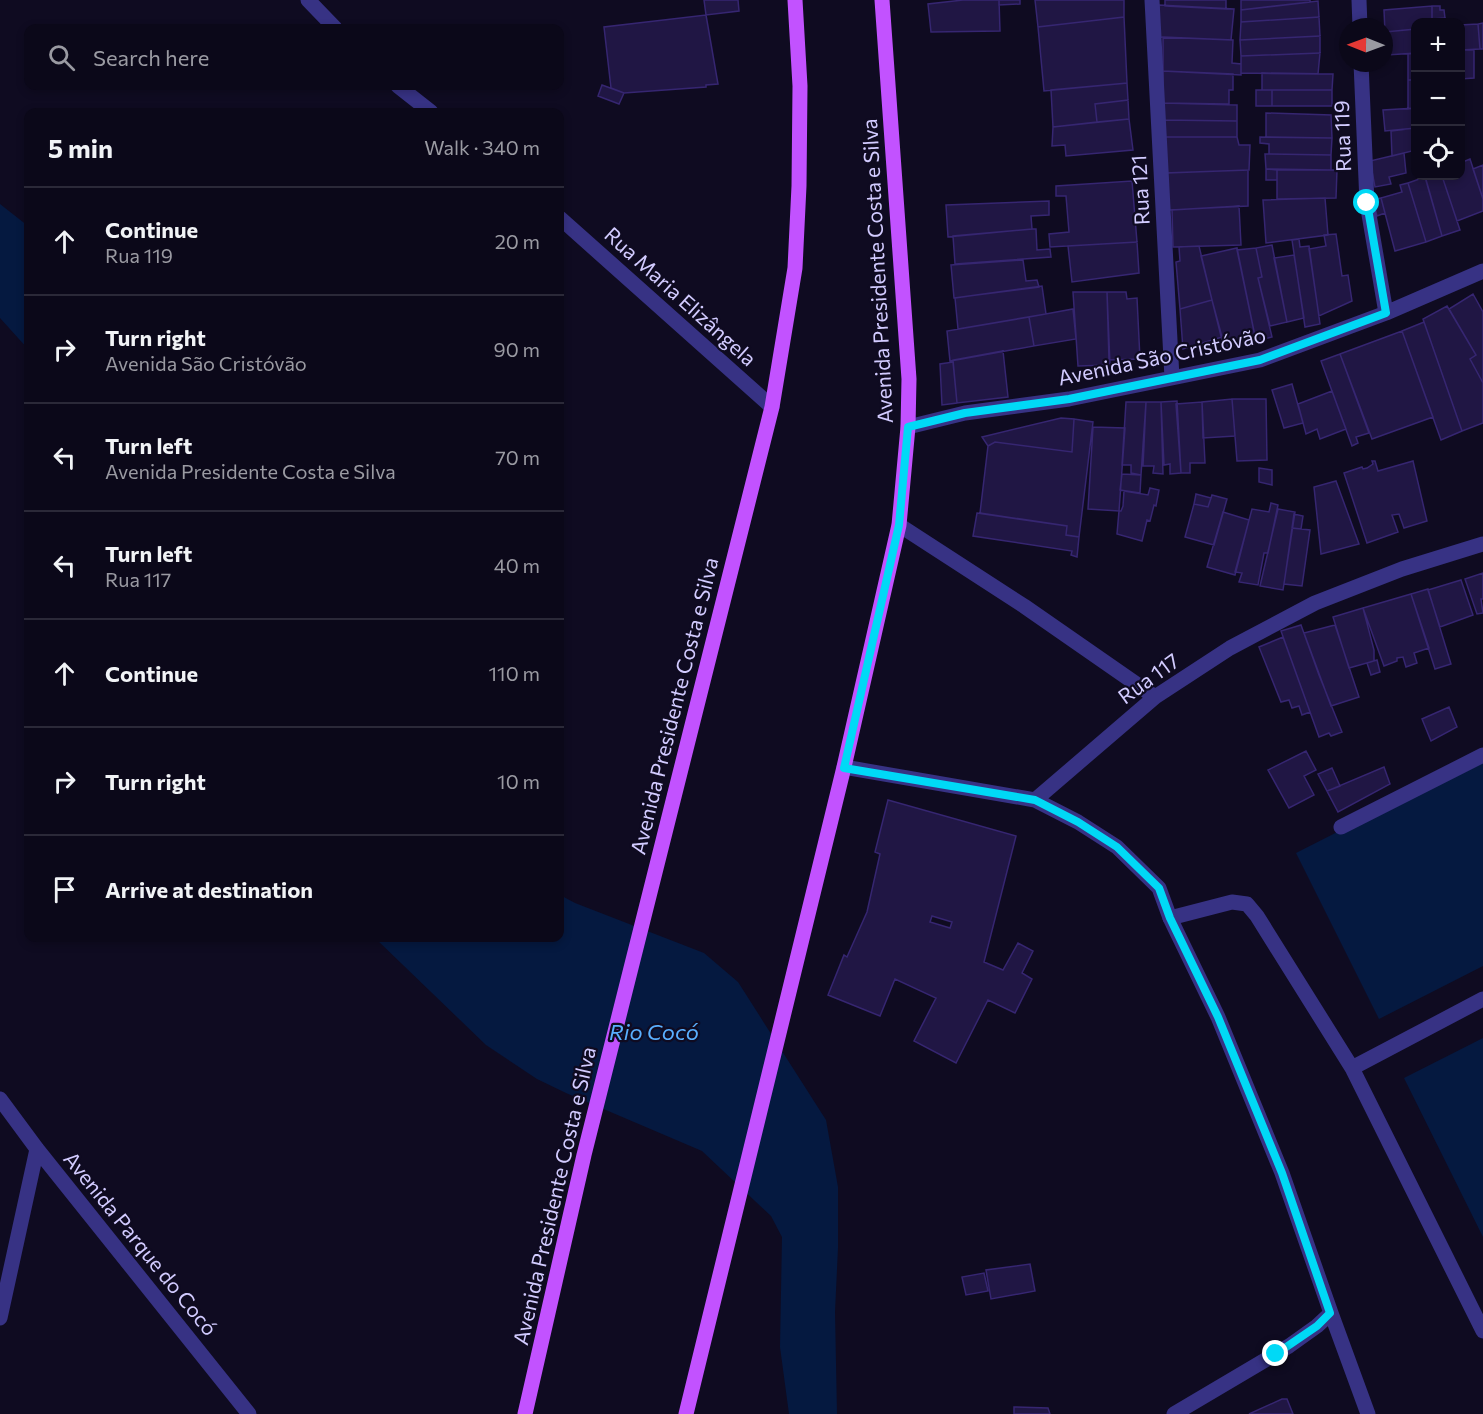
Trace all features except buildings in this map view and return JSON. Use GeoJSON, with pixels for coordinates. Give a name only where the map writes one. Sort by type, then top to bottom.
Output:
{"type":"FeatureCollection","features":[{"type":"Feature","properties":{"kind":"main road","name":"Avenida Presidente Costa e Silva"},"geometry":{"type":"LineString","coordinates":[[525,1414],[584,1155],[772,406],[795,268],[800,86],[795,0]]}},
{"type":"Feature","properties":{"kind":"main road","name":"Avenida Presidente Costa e Silva"},"geometry":{"type":"LineString","coordinates":[[686,1414],[844,768],[899,525],[908,427],[909,379],[882,0]]}},
{"type":"Feature","properties":{"kind":"street"},"geometry":{"type":"LineString","coordinates":[[308,0],[331,24]]}},
{"type":"Feature","properties":{"kind":"street","name":"Rua 121"},"geometry":{"type":"LineString","coordinates":[[1152,0],[1172,378]]}},
{"type":"Feature","properties":{"kind":"street"},"geometry":{"type":"LineString","coordinates":[[1359,0],[1360,18]]}},
{"type":"Feature","properties":{"kind":"street","name":"Rua 119"},"geometry":{"type":"LineString","coordinates":[[1361,72],[1367,203],[1386,313]]}},
{"type":"Feature","properties":{"kind":"street"},"geometry":{"type":"LineString","coordinates":[[403,90],[426,108]]}},
{"type":"Feature","properties":{"kind":"street","name":"Rua Maria Elizângela"},"geometry":{"type":"LineString","coordinates":[[564,222],[772,406]]}},
{"type":"Feature","properties":{"kind":"street","name":"Avenida São Cristóvão"},"geometry":{"type":"LineString","coordinates":[[908,427],[965,413],[1069,399],[1260,360],[1386,313],[1483,271]]}},
{"type":"Feature","properties":{"kind":"street"},"geometry":{"type":"LineString","coordinates":[[899,525],[1015,600],[1155,697]]}},
{"type":"Feature","properties":{"kind":"street","name":"Rua 117"},"geometry":{"type":"LineString","coordinates":[[1035,800],[1155,697],[1230,648],[1315,603],[1402,569],[1483,544]]}},
{"type":"Feature","properties":{"kind":"street"},"geometry":{"type":"LineString","coordinates":[[1341,827],[1483,755]]}},
{"type":"Feature","properties":{"kind":"street"},"geometry":{"type":"LineString","coordinates":[[844,768],[1035,800],[1078,822],[1117,847],[1159,888],[1170,918],[1218,1017],[1278,1162],[1330,1313],[1368,1414]]}},
{"type":"Feature","properties":{"kind":"street"},"geometry":{"type":"LineString","coordinates":[[1170,918],[1232,902],[1247,904],[1257,916],[1352,1068],[1483,1331]]}},
{"type":"Feature","properties":{"kind":"street"},"geometry":{"type":"LineString","coordinates":[[1352,1068],[1483,999]]}},
{"type":"Feature","properties":{"kind":"street","name":"Avenida Parque do Cocó"},"geometry":{"type":"LineString","coordinates":[[0,1100],[249,1414]]}},
{"type":"Feature","properties":{"kind":"street"},"geometry":{"type":"LineString","coordinates":[[0,1318],[37,1149]]}},
{"type":"Feature","properties":{"kind":"street"},"geometry":{"type":"LineString","coordinates":[[1174,1414],[1289,1346],[1317,1326],[1330,1313]]}},
{"type":"Feature","properties":{"kind":"water"},"geometry":{"type":"Polygon","coordinates":[[[0,204],[24,223],[24,345],[0,318],[0,204]]]}},
{"type":"Feature","properties":{"kind":"water"},"geometry":{"type":"Polygon","coordinates":[[[1483,758],[1483,966],[1379,1019],[1296,853],[1483,758]]]}},
{"type":"Feature","properties":{"kind":"water","name":"Rio Cocó"},"geometry":{"type":"Polygon","coordinates":[[[564,897],[704,953],[738,982],[826,1120],[838,1187],[835,1312],[837,1414],[789,1414],[780,1347],[782,1237],[771,1216],[702,1151],[537,1079],[486,1045],[379,942],[564,942],[564,897]]]}},
{"type":"Feature","properties":{"kind":"water"},"geometry":{"type":"Polygon","coordinates":[[[1483,1038],[1483,1237],[1404,1078],[1483,1038]]]}},
{"type":"Feature","properties":{"kind":"route"},"geometry":{"type":"LineString","coordinates":[[1276,1354],[1317,1326],[1330,1313],[1282,1173],[1218,1017],[1170,918],[1159,888],[1117,847],[1078,822],[1035,800],[844,768],[899,525],[908,427],[965,413],[1069,399],[1260,360],[1386,313],[1367,203]]}}]}
